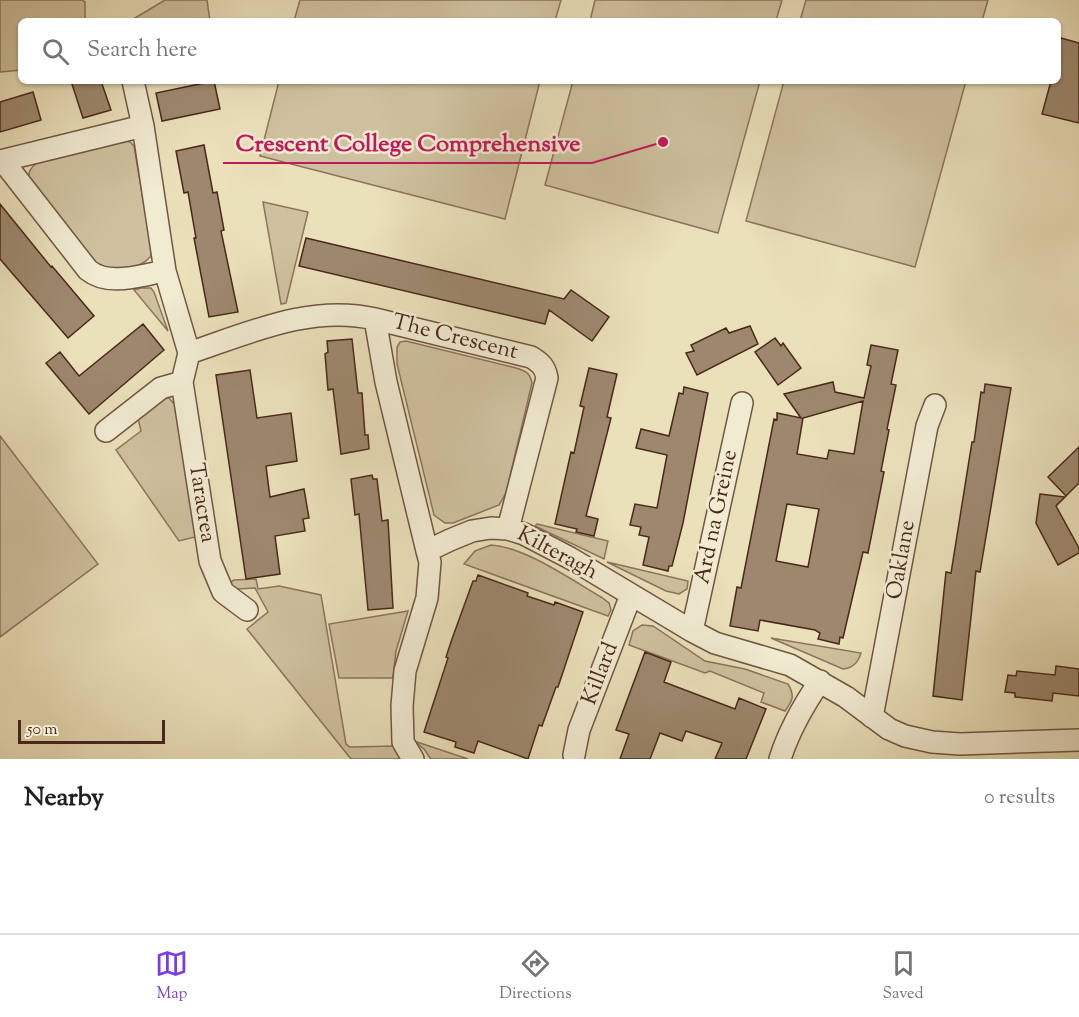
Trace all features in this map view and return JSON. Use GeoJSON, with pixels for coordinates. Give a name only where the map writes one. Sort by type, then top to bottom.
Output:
{"type":"FeatureCollection","features":[{"type":"Feature","properties":{"kind":"street","name":"Taracrea"},"geometry":{"type":"LineString","coordinates":[[134,84],[144,126],[165,271],[189,353],[182,382],[210,561],[223,592],[247,610]]}},
{"type":"Feature","properties":{"kind":"street"},"geometry":{"type":"LineString","coordinates":[[144,126],[2,161],[95,276],[114,279],[165,271]]}},
{"type":"Feature","properties":{"kind":"street"},"geometry":{"type":"LineString","coordinates":[[189,353],[296,318],[348,314],[375,319],[386,382],[430,562],[426,601],[405,671],[402,706],[403,742],[413,759]]}},
{"type":"Feature","properties":{"kind":"street","name":"The Crescent"},"geometry":{"type":"LineString","coordinates":[[375,319],[531,357],[546,369],[547,378],[508,528]]}},
{"type":"Feature","properties":{"kind":"street"},"geometry":{"type":"LineString","coordinates":[[106,431],[161,388],[182,382]]}},
{"type":"Feature","properties":{"kind":"street","name":"Ard na Greine"},"geometry":{"type":"LineString","coordinates":[[692,631],[742,403]]}},
{"type":"Feature","properties":{"kind":"street","name":"Oaklane"},"geometry":{"type":"LineString","coordinates":[[872,717],[927,426],[935,405]]}},
{"type":"Feature","properties":{"kind":"street","name":"Kilteragh"},"geometry":{"type":"LineString","coordinates":[[427,551],[472,531],[508,528],[570,558],[715,643],[790,665],[846,697],[897,733],[932,742],[960,744],[1079,740]]}},
{"type":"Feature","properties":{"kind":"street","name":"Killard"},"geometry":{"type":"LineString","coordinates":[[574,755],[579,730],[631,595]]}},
{"type":"Feature","properties":{"kind":"street"},"geometry":{"type":"LineString","coordinates":[[780,759],[785,741],[798,714],[820,681]]}},
{"type":"Feature","properties":{"kind":"shaded area"},"geometry":{"type":"Polygon","coordinates":[[[0,0],[82,0],[85,2],[85,18],[18,18],[18,70],[0,72],[0,0]]]}},
{"type":"Feature","properties":{"kind":"shaded area"},"geometry":{"type":"Polygon","coordinates":[[[165,0],[207,0],[210,18],[135,18],[165,0]]]}},
{"type":"Feature","properties":{"kind":"shaded area"},"geometry":{"type":"Polygon","coordinates":[[[300,0],[561,0],[556,18],[295,18],[300,0]]]}},
{"type":"Feature","properties":{"kind":"shaded area"},"geometry":{"type":"Polygon","coordinates":[[[595,0],[782,0],[777,18],[591,18],[595,0]]]}},
{"type":"Feature","properties":{"kind":"shaded area"},"geometry":{"type":"Polygon","coordinates":[[[806,0],[988,0],[983,18],[801,18],[806,0]]]}},
{"type":"Feature","properties":{"kind":"shaded area"},"geometry":{"type":"Polygon","coordinates":[[[278,84],[539,84],[505,219],[260,156],[278,84]]]}},
{"type":"Feature","properties":{"kind":"shaded area"},"geometry":{"type":"Polygon","coordinates":[[[572,84],[759,84],[718,233],[545,185],[572,84]]]}},
{"type":"Feature","properties":{"kind":"shaded area"},"geometry":{"type":"Polygon","coordinates":[[[783,84],[965,84],[915,267],[746,221],[783,84]]]}},
{"type":"Feature","properties":{"kind":"shaded area"},"geometry":{"type":"Polygon","coordinates":[[[120,139],[134,146],[151,256],[139,265],[115,269],[94,261],[29,180],[29,175],[31,168],[37,163],[120,139]]]}},
{"type":"Feature","properties":{"kind":"shaded area"},"geometry":{"type":"Polygon","coordinates":[[[263,202],[308,212],[286,303],[281,304],[263,202]]]}},
{"type":"Feature","properties":{"kind":"shaded area"},"geometry":{"type":"Polygon","coordinates":[[[151,288],[154,292],[168,331],[134,290],[151,288]]]}},
{"type":"Feature","properties":{"kind":"shaded area"},"geometry":{"type":"Polygon","coordinates":[[[406,341],[516,368],[529,375],[532,383],[506,493],[499,505],[453,523],[445,523],[434,515],[397,364],[397,347],[400,342],[406,341]]]}},
{"type":"Feature","properties":{"kind":"shaded area"},"geometry":{"type":"Polygon","coordinates":[[[165,397],[175,405],[199,536],[179,541],[116,450],[141,431],[138,418],[165,397]]]}},
{"type":"Feature","properties":{"kind":"shaded area"},"geometry":{"type":"Polygon","coordinates":[[[0,436],[98,564],[0,637],[0,436]]]}},
{"type":"Feature","properties":{"kind":"shaded area"},"geometry":{"type":"Polygon","coordinates":[[[537,524],[608,541],[604,559],[535,526],[537,524]]]}},
{"type":"Feature","properties":{"kind":"shaded area"},"geometry":{"type":"Polygon","coordinates":[[[491,545],[504,547],[548,565],[601,597],[609,603],[611,610],[608,616],[464,564],[475,551],[491,545]]]}},
{"type":"Feature","properties":{"kind":"shaded area"},"geometry":{"type":"Polygon","coordinates":[[[607,562],[688,581],[687,589],[679,594],[666,591],[607,562]]]}},
{"type":"Feature","properties":{"kind":"shaded area"},"geometry":{"type":"Polygon","coordinates":[[[256,579],[258,589],[279,586],[321,595],[346,744],[350,747],[396,746],[401,759],[351,759],[247,629],[268,612],[255,588],[237,589],[229,583],[234,580],[256,579]]]}},
{"type":"Feature","properties":{"kind":"shaded area"},"geometry":{"type":"Polygon","coordinates":[[[408,611],[396,651],[393,678],[339,678],[329,624],[408,611]]]}},
{"type":"Feature","properties":{"kind":"shaded area"},"geometry":{"type":"Polygon","coordinates":[[[642,625],[653,626],[705,661],[745,669],[788,684],[792,692],[790,704],[785,711],[761,702],[764,693],[710,671],[705,673],[629,645],[633,631],[642,625]]]}},
{"type":"Feature","properties":{"kind":"shaded area"},"geometry":{"type":"Polygon","coordinates":[[[771,638],[861,653],[855,664],[843,669],[771,638]]]}},
{"type":"Feature","properties":{"kind":"shaded area"},"geometry":{"type":"Polygon","coordinates":[[[414,741],[468,759],[431,759],[414,741]]]}},
{"type":"Feature","properties":{"kind":"building"},"geometry":{"type":"Polygon","coordinates":[[[1061,38],[1079,43],[1079,123],[1042,114],[1050,84],[1061,84],[1061,38]]]}},
{"type":"Feature","properties":{"kind":"building"},"geometry":{"type":"Polygon","coordinates":[[[72,84],[102,84],[111,110],[83,118],[72,84]]]}},
{"type":"Feature","properties":{"kind":"building"},"geometry":{"type":"Polygon","coordinates":[[[200,84],[215,84],[220,109],[162,121],[156,93],[200,84]]]}},
{"type":"Feature","properties":{"kind":"building"},"geometry":{"type":"Polygon","coordinates":[[[33,92],[41,120],[0,132],[0,102],[33,92]]]}},
{"type":"Feature","properties":{"kind":"building"},"geometry":{"type":"Polygon","coordinates":[[[204,145],[213,193],[217,192],[224,230],[221,231],[238,312],[209,317],[188,192],[184,193],[176,151],[204,145]]]}},
{"type":"Feature","properties":{"kind":"building"},"geometry":{"type":"Polygon","coordinates":[[[0,204],[94,316],[68,338],[0,259],[0,204]]]}},
{"type":"Feature","properties":{"kind":"building"},"geometry":{"type":"Polygon","coordinates":[[[306,238],[564,299],[571,290],[609,317],[592,341],[549,310],[545,324],[299,266],[306,238]]]}},
{"type":"Feature","properties":{"kind":"building"},"geometry":{"type":"Polygon","coordinates":[[[143,324],[164,350],[89,414],[46,363],[60,352],[79,376],[143,324]]]}},
{"type":"Feature","properties":{"kind":"building"},"geometry":{"type":"Polygon","coordinates":[[[750,326],[758,344],[697,375],[686,353],[694,351],[691,345],[726,328],[729,333],[750,326]]]}},
{"type":"Feature","properties":{"kind":"building"},"geometry":{"type":"Polygon","coordinates":[[[775,338],[781,346],[783,343],[801,368],[778,385],[755,352],[775,338]]]}},
{"type":"Feature","properties":{"kind":"building"},"geometry":{"type":"Polygon","coordinates":[[[352,339],[358,393],[362,393],[365,435],[368,435],[369,449],[341,454],[333,389],[328,390],[325,354],[328,352],[327,341],[352,339]]]}},
{"type":"Feature","properties":{"kind":"building"},"geometry":{"type":"Polygon","coordinates":[[[871,345],[898,350],[891,384],[896,385],[881,471],[884,472],[868,553],[863,552],[843,638],[840,637],[839,644],[818,639],[820,633],[815,630],[760,620],[758,631],[730,626],[737,587],[741,588],[774,419],[777,420],[777,413],[801,418],[784,394],[833,382],[835,392],[864,398],[871,366],[867,365],[871,345]],[[863,401],[803,418],[797,454],[827,459],[829,450],[854,454],[863,401]],[[787,504],[776,561],[808,567],[819,509],[787,504]]]}},
{"type":"Feature","properties":{"kind":"building"},"geometry":{"type":"Polygon","coordinates":[[[589,368],[617,374],[607,417],[611,418],[586,516],[598,519],[594,536],[555,524],[571,452],[574,453],[584,407],[580,406],[589,368]]]}},
{"type":"Feature","properties":{"kind":"building"},"geometry":{"type":"Polygon","coordinates":[[[250,370],[257,418],[291,413],[297,461],[266,466],[270,497],[304,489],[309,518],[303,519],[305,531],[275,536],[280,574],[246,579],[216,375],[250,370]]]}},
{"type":"Feature","properties":{"kind":"building"},"geometry":{"type":"Polygon","coordinates":[[[985,384],[1011,388],[980,572],[976,571],[962,700],[933,696],[946,572],[951,573],[972,442],[974,442],[981,392],[984,393],[985,384]]]}},
{"type":"Feature","properties":{"kind":"building"},"geometry":{"type":"Polygon","coordinates":[[[684,387],[708,393],[683,523],[672,566],[669,566],[668,571],[643,565],[649,537],[639,535],[641,527],[630,525],[635,504],[657,508],[667,455],[636,448],[641,429],[669,436],[679,393],[683,394],[684,387]]]}},
{"type":"Feature","properties":{"kind":"building"},"geometry":{"type":"Polygon","coordinates":[[[1079,447],[1079,483],[1066,496],[1048,477],[1079,447]]]}},
{"type":"Feature","properties":{"kind":"building"},"geometry":{"type":"Polygon","coordinates":[[[372,475],[373,479],[377,479],[382,521],[388,520],[393,608],[368,610],[359,514],[355,515],[351,479],[372,475]]]}},
{"type":"Feature","properties":{"kind":"building"},"geometry":{"type":"Polygon","coordinates":[[[1040,494],[1065,497],[1056,506],[1079,548],[1079,553],[1058,565],[1036,523],[1040,494]]]}},
{"type":"Feature","properties":{"kind":"building"},"geometry":{"type":"Polygon","coordinates":[[[478,575],[528,593],[527,596],[554,605],[555,602],[583,612],[558,687],[556,687],[542,726],[539,725],[528,759],[478,741],[474,753],[455,747],[456,742],[424,732],[452,639],[473,581],[476,581],[478,575]]]}},
{"type":"Feature","properties":{"kind":"building"},"geometry":{"type":"Polygon","coordinates":[[[645,652],[671,662],[664,682],[735,709],[739,698],[766,709],[746,759],[715,759],[722,743],[686,731],[682,741],[660,733],[650,759],[620,759],[629,734],[616,730],[645,652]]]}},
{"type":"Feature","properties":{"kind":"building"},"geometry":{"type":"Polygon","coordinates":[[[1056,666],[1079,669],[1079,696],[1053,693],[1052,701],[1015,697],[1015,693],[1005,692],[1008,675],[1016,676],[1017,671],[1055,675],[1056,666]]]}},
{"type":"Feature","properties":{"kind":"place","name":"Crescent College Comprehensive"},"geometry":{"type":"Point","coordinates":[663,142]}}]}
